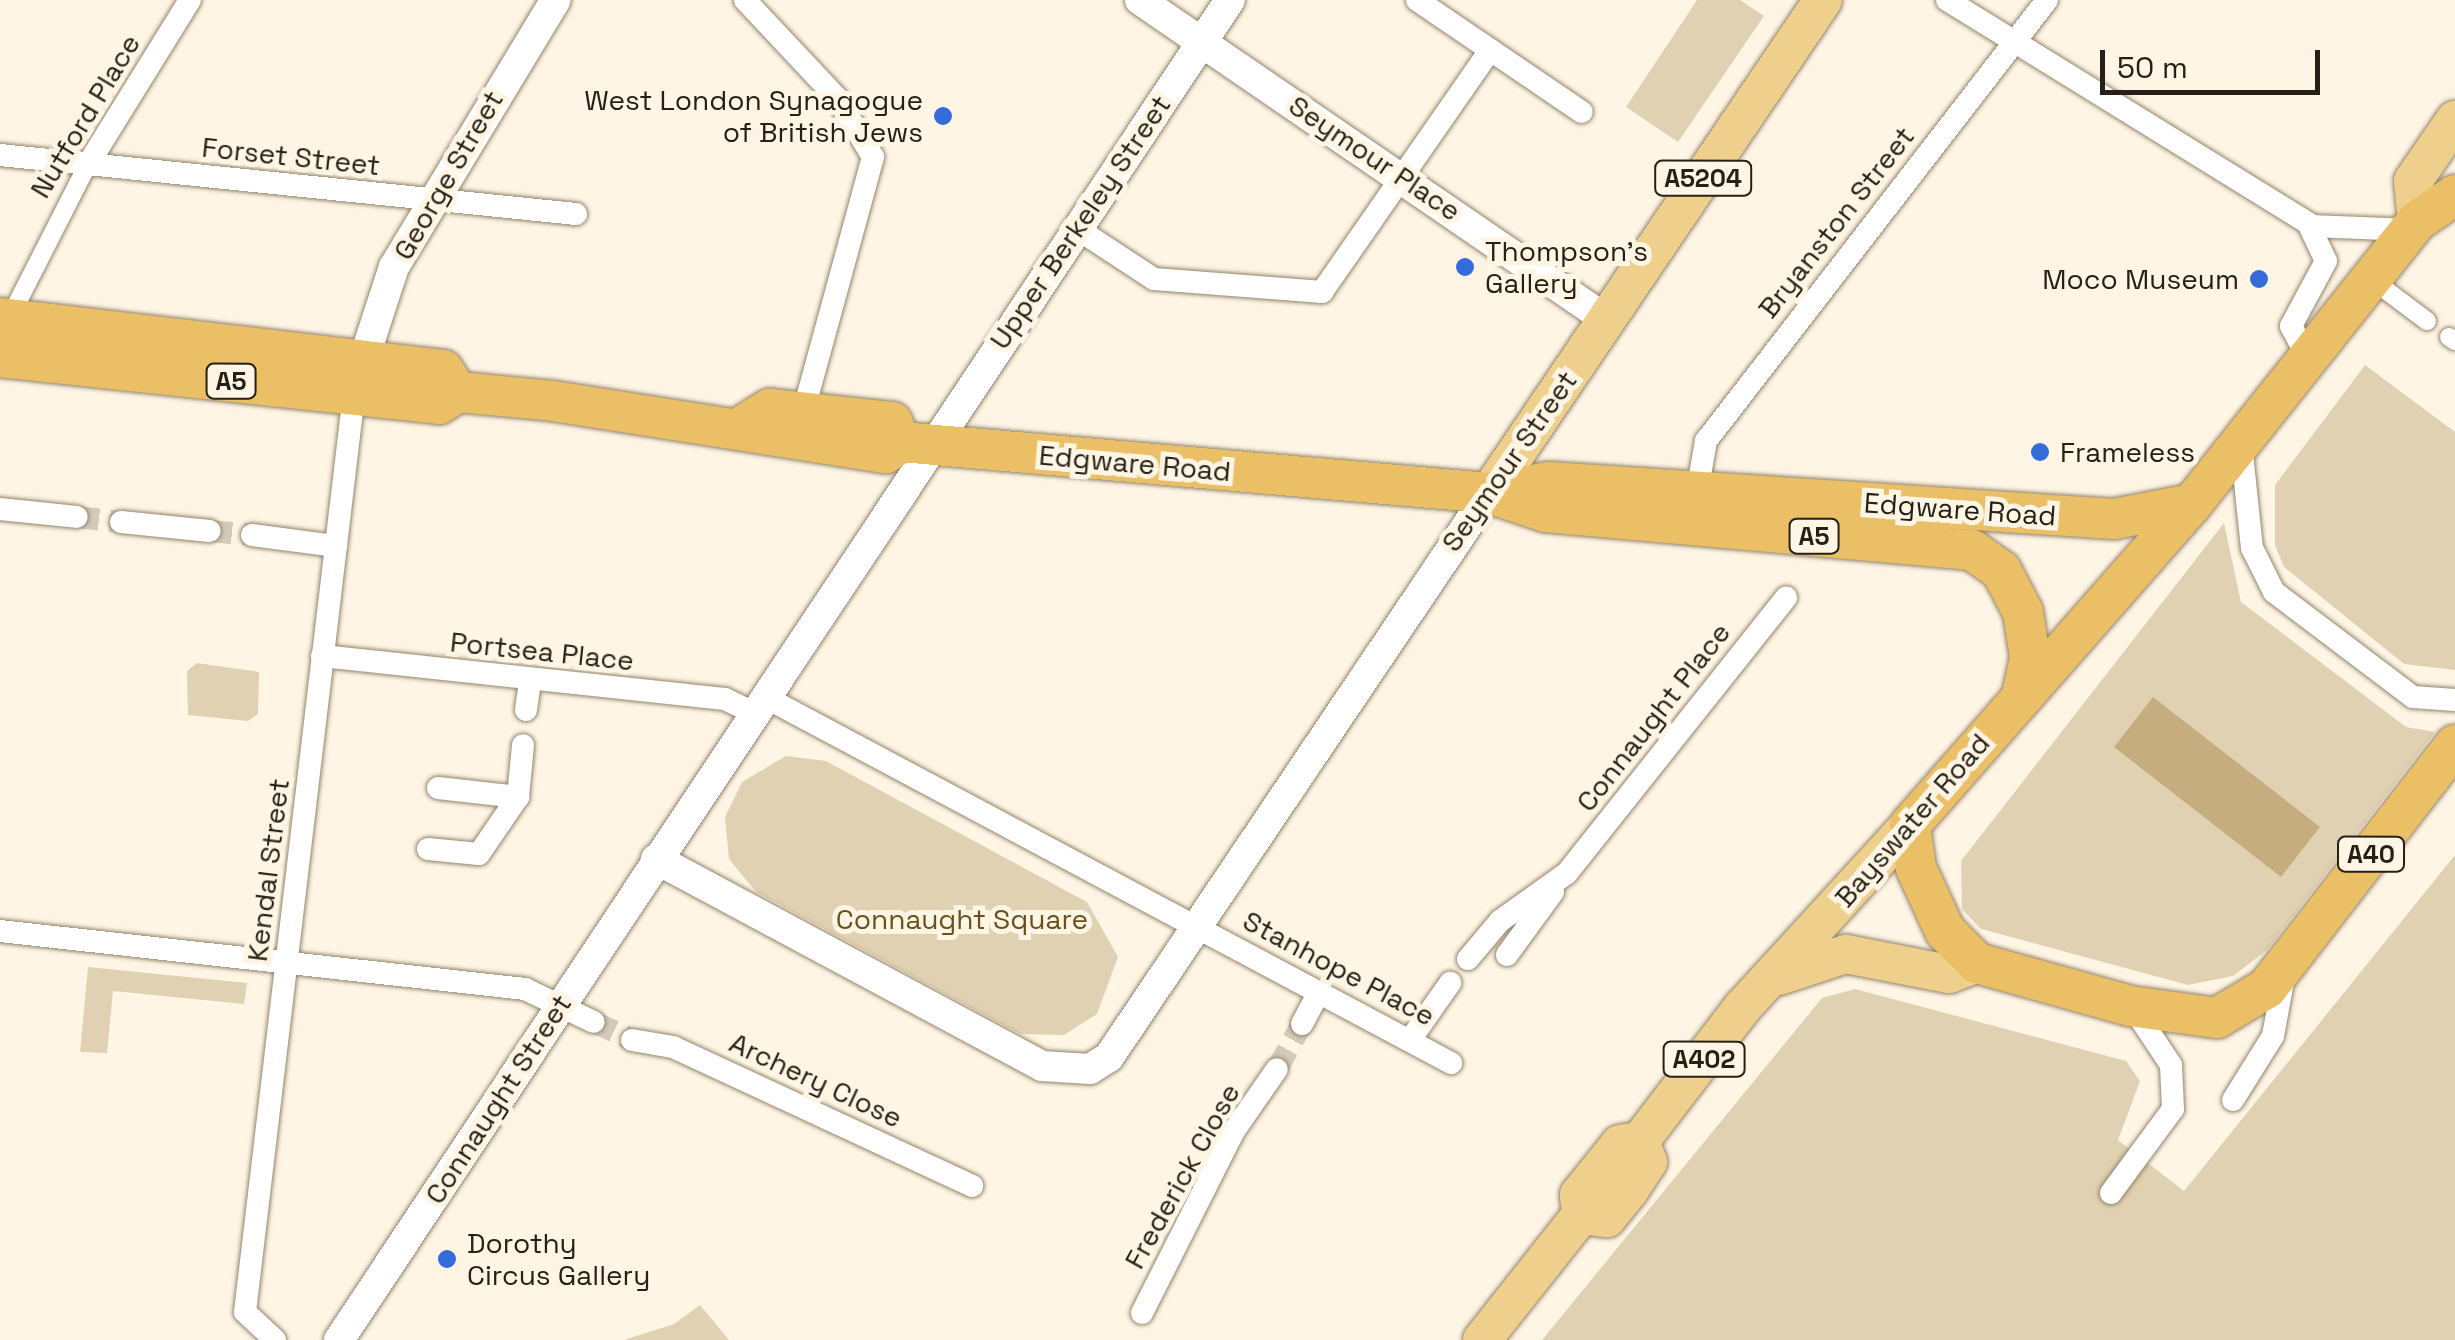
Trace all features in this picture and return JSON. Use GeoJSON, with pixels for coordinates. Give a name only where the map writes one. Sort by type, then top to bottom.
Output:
{"type":"FeatureCollection","features":[{"type":"Feature","properties":{"kind":"highway","name":"Bayswater Road"},"geometry":{"type":"LineString","coordinates":[[1910,825],[2192,504],[2414,225],[2455,195]]}},
{"type":"Feature","properties":{"kind":"highway","name":"Edgware Road"},"geometry":{"type":"LineString","coordinates":[[3,331],[358,377],[443,370],[458,392],[744,424],[765,440],[886,453],[916,443],[1489,493],[1546,512],[1978,552],[2007,578],[2028,627],[2022,697]]}},
{"type":"Feature","properties":{"kind":"highway","name":"Edgware Road"},"geometry":{"type":"LineString","coordinates":[[744,424],[770,410],[892,422],[916,443]]}},
{"type":"Feature","properties":{"kind":"highway","name":"Edgware Road"},"geometry":{"type":"LineString","coordinates":[[1489,493],[1549,482],[2114,519],[2192,504]]}},
{"type":"Feature","properties":{"kind":"highway","name":"A40"},"geometry":{"type":"LineString","coordinates":[[1978,963],[2130,1006],[2217,1018],[2248,1004],[2288,963],[2455,744]]}},
{"type":"Feature","properties":{"kind":"highway"},"geometry":{"type":"LineString","coordinates":[[1910,825],[1932,909],[1978,963]]}},
{"type":"Feature","properties":{"kind":"main road","name":"Seymour Street"},"geometry":{"type":"LineString","coordinates":[[1489,493],[1824,0]]}},
{"type":"Feature","properties":{"kind":"main road"},"geometry":{"type":"LineString","coordinates":[[2414,225],[2414,181],[2455,120]]}},
{"type":"Feature","properties":{"kind":"main road","name":"Bayswater Road"},"geometry":{"type":"LineString","coordinates":[[1482,1340],[1580,1205],[1608,1218],[1648,1162],[1640,1141],[1771,980],[1910,825]]}},
{"type":"Feature","properties":{"kind":"main road"},"geometry":{"type":"LineString","coordinates":[[1771,980],[1846,954],[1949,974],[1978,963]]}},
{"type":"Feature","properties":{"kind":"street","name":"Nutford Place"},"geometry":{"type":"LineString","coordinates":[[3,331],[87,166],[190,0]]}},
{"type":"Feature","properties":{"kind":"street","name":"George Street"},"geometry":{"type":"LineString","coordinates":[[358,377],[384,290],[429,200],[556,0]]}},
{"type":"Feature","properties":{"kind":"street"},"geometry":{"type":"LineString","coordinates":[[744,0],[837,98],[873,157],[803,413]]}},
{"type":"Feature","properties":{"kind":"street","name":"Seymour Place"},"geometry":{"type":"LineString","coordinates":[[1140,0],[1405,177],[1607,320]]}},
{"type":"Feature","properties":{"kind":"street","name":"Upper Berkeley Street"},"geometry":{"type":"LineString","coordinates":[[916,443],[1076,228],[1230,0]]}},
{"type":"Feature","properties":{"kind":"street"},"geometry":{"type":"LineString","coordinates":[[1418,0],[1582,112]]}},
{"type":"Feature","properties":{"kind":"street"},"geometry":{"type":"LineString","coordinates":[[1948,0],[2311,226],[2414,225]]}},
{"type":"Feature","properties":{"kind":"street","name":"Bryanston Street"},"geometry":{"type":"LineString","coordinates":[[1698,492],[1706,440],[2047,0]]}},
{"type":"Feature","properties":{"kind":"street"},"geometry":{"type":"LineString","coordinates":[[1076,228],[1154,279],[1322,292],[1490,50]]}},
{"type":"Feature","properties":{"kind":"street","name":"Forset Street"},"geometry":{"type":"LineString","coordinates":[[0,155],[576,214]]}},
{"type":"Feature","properties":{"kind":"street"},"geometry":{"type":"LineString","coordinates":[[2308,358],[2292,326],[2324,272],[2311,226]]}},
{"type":"Feature","properties":{"kind":"street"},"geometry":{"type":"LineString","coordinates":[[2371,279],[2427,321]]}},
{"type":"Feature","properties":{"kind":"street","name":"Kendal Street"},"geometry":{"type":"LineString","coordinates":[[274,1340],[245,1312],[358,377]]}},
{"type":"Feature","properties":{"kind":"street"},"geometry":{"type":"LineString","coordinates":[[758,704],[1198,925],[1109,1058],[1068,1073],[656,859],[758,704],[916,443]]}},
{"type":"Feature","properties":{"kind":"street"},"geometry":{"type":"LineString","coordinates":[[2241,443],[2252,548],[2274,592],[2412,697],[2455,700]]}},
{"type":"Feature","properties":{"kind":"street","name":"Seymour Street"},"geometry":{"type":"LineString","coordinates":[[1198,925],[1489,493]]}},
{"type":"Feature","properties":{"kind":"street"},"geometry":{"type":"LineString","coordinates":[[0,509],[78,517]]}},
{"type":"Feature","properties":{"kind":"street"},"geometry":{"type":"LineString","coordinates":[[121,522],[210,530]]}},
{"type":"Feature","properties":{"kind":"street"},"geometry":{"type":"LineString","coordinates":[[252,536],[336,546]]}},
{"type":"Feature","properties":{"kind":"street","name":"Connaught Place"},"geometry":{"type":"LineString","coordinates":[[1507,955],[1567,873],[1786,598]]}},
{"type":"Feature","properties":{"kind":"street","name":"Portsea Place"},"geometry":{"type":"LineString","coordinates":[[322,656],[758,704]]}},
{"type":"Feature","properties":{"kind":"street"},"geometry":{"type":"LineString","coordinates":[[526,710],[530,680]]}},
{"type":"Feature","properties":{"kind":"street"},"geometry":{"type":"LineString","coordinates":[[428,849],[479,854],[518,798],[523,745]]}},
{"type":"Feature","properties":{"kind":"street"},"geometry":{"type":"LineString","coordinates":[[438,788],[518,798]]}},
{"type":"Feature","properties":{"kind":"street","name":"Connaught Street"},"geometry":{"type":"LineString","coordinates":[[339,1340],[656,859]]}},
{"type":"Feature","properties":{"kind":"street","name":"Connaught Place"},"geometry":{"type":"LineString","coordinates":[[1468,960],[1500,920],[1567,873]]}},
{"type":"Feature","properties":{"kind":"street","name":"Stanhope Place"},"geometry":{"type":"LineString","coordinates":[[1198,925],[1451,1063]]}},
{"type":"Feature","properties":{"kind":"street"},"geometry":{"type":"LineString","coordinates":[[0,931],[288,960],[527,990],[594,1022]]}},
{"type":"Feature","properties":{"kind":"street"},"geometry":{"type":"LineString","coordinates":[[2233,1100],[2273,1036],[2288,963]]}},
{"type":"Feature","properties":{"kind":"street"},"geometry":{"type":"LineString","coordinates":[[1410,1040],[1450,982]]}},
{"type":"Feature","properties":{"kind":"street"},"geometry":{"type":"LineString","coordinates":[[1302,1024],[1319,992]]}},
{"type":"Feature","properties":{"kind":"street"},"geometry":{"type":"LineString","coordinates":[[2112,1193],[2173,1110],[2170,1065],[2130,1006]]}},
{"type":"Feature","properties":{"kind":"street","name":"Archery Close"},"geometry":{"type":"LineString","coordinates":[[632,1040],[673,1046],[972,1186]]}},
{"type":"Feature","properties":{"kind":"street","name":"Frederick Close"},"geometry":{"type":"LineString","coordinates":[[1142,1313],[1234,1131],[1277,1068]]}},
{"type":"Feature","properties":{"kind":"green space"},"geometry":{"type":"Polygon","coordinates":[[[1697,0],[1740,0],[1764,16],[1678,142],[1626,107],[1697,0]]]}},
{"type":"Feature","properties":{"kind":"green space"},"geometry":{"type":"Polygon","coordinates":[[[2365,365],[2455,432],[2455,670],[2404,664],[2284,567],[2275,545],[2275,485],[2365,365]]]}},
{"type":"Feature","properties":{"kind":"green space"},"geometry":{"type":"Polygon","coordinates":[[[2224,523],[2241,602],[2406,727],[2435,732],[2267,950],[2233,976],[2188,985],[1981,929],[1962,909],[1961,861],[2224,523]]]}},
{"type":"Feature","properties":{"kind":"green space"},"geometry":{"type":"Polygon","coordinates":[[[197,663],[259,672],[258,714],[248,721],[188,715],[187,671],[197,663]]]}},
{"type":"Feature","properties":{"kind":"green space","name":"Connaught Square"},"geometry":{"type":"Polygon","coordinates":[[[786,756],[826,761],[1087,902],[1118,957],[1097,1014],[1064,1035],[1020,1034],[756,892],[729,859],[725,817],[742,782],[786,756]]]}},
{"type":"Feature","properties":{"kind":"green space"},"geometry":{"type":"Polygon","coordinates":[[[2455,855],[2455,1340],[1542,1340],[1822,998],[1855,989],[2126,1061],[2140,1081],[2118,1140],[2184,1191],[2455,855]]]}},
{"type":"Feature","properties":{"kind":"green space"},"geometry":{"type":"Polygon","coordinates":[[[88,967],[247,983],[244,1004],[113,991],[107,1053],[80,1052],[88,967]]]}},
{"type":"Feature","properties":{"kind":"green space"},"geometry":{"type":"Polygon","coordinates":[[[700,1305],[729,1340],[624,1340],[674,1324],[700,1305]]]}},
{"type":"Feature","properties":{"kind":"shaded area"},"geometry":{"type":"Polygon","coordinates":[[[2153,697],[2320,827],[2281,877],[2114,747],[2153,697]]]}},
{"type":"Feature","properties":{"kind":"tunnel"},"geometry":{"type":"LineString","coordinates":[[77,517],[121,522]]}},
{"type":"Feature","properties":{"kind":"tunnel"},"geometry":{"type":"LineString","coordinates":[[210,531],[252,535]]}},
{"type":"Feature","properties":{"kind":"tunnel"},"geometry":{"type":"LineString","coordinates":[[594,1022],[632,1040]]}},
{"type":"Feature","properties":{"kind":"tunnel"},"geometry":{"type":"LineString","coordinates":[[1277,1069],[1302,1024]]}},
{"type":"Feature","properties":{"kind":"place","name":"West London Synagogue of British Jews"},"geometry":{"type":"Point","coordinates":[943,116]}},
{"type":"Feature","properties":{"kind":"place","name":"Thompson's Gallery"},"geometry":{"type":"Point","coordinates":[1465,267]}},
{"type":"Feature","properties":{"kind":"place","name":"Moco Museum"},"geometry":{"type":"Point","coordinates":[2259,279]}},
{"type":"Feature","properties":{"kind":"place","name":"Frameless"},"geometry":{"type":"Point","coordinates":[2040,452]}},
{"type":"Feature","properties":{"kind":"place","name":"Dorothy Circus Gallery"},"geometry":{"type":"Point","coordinates":[447,1259]}}]}
